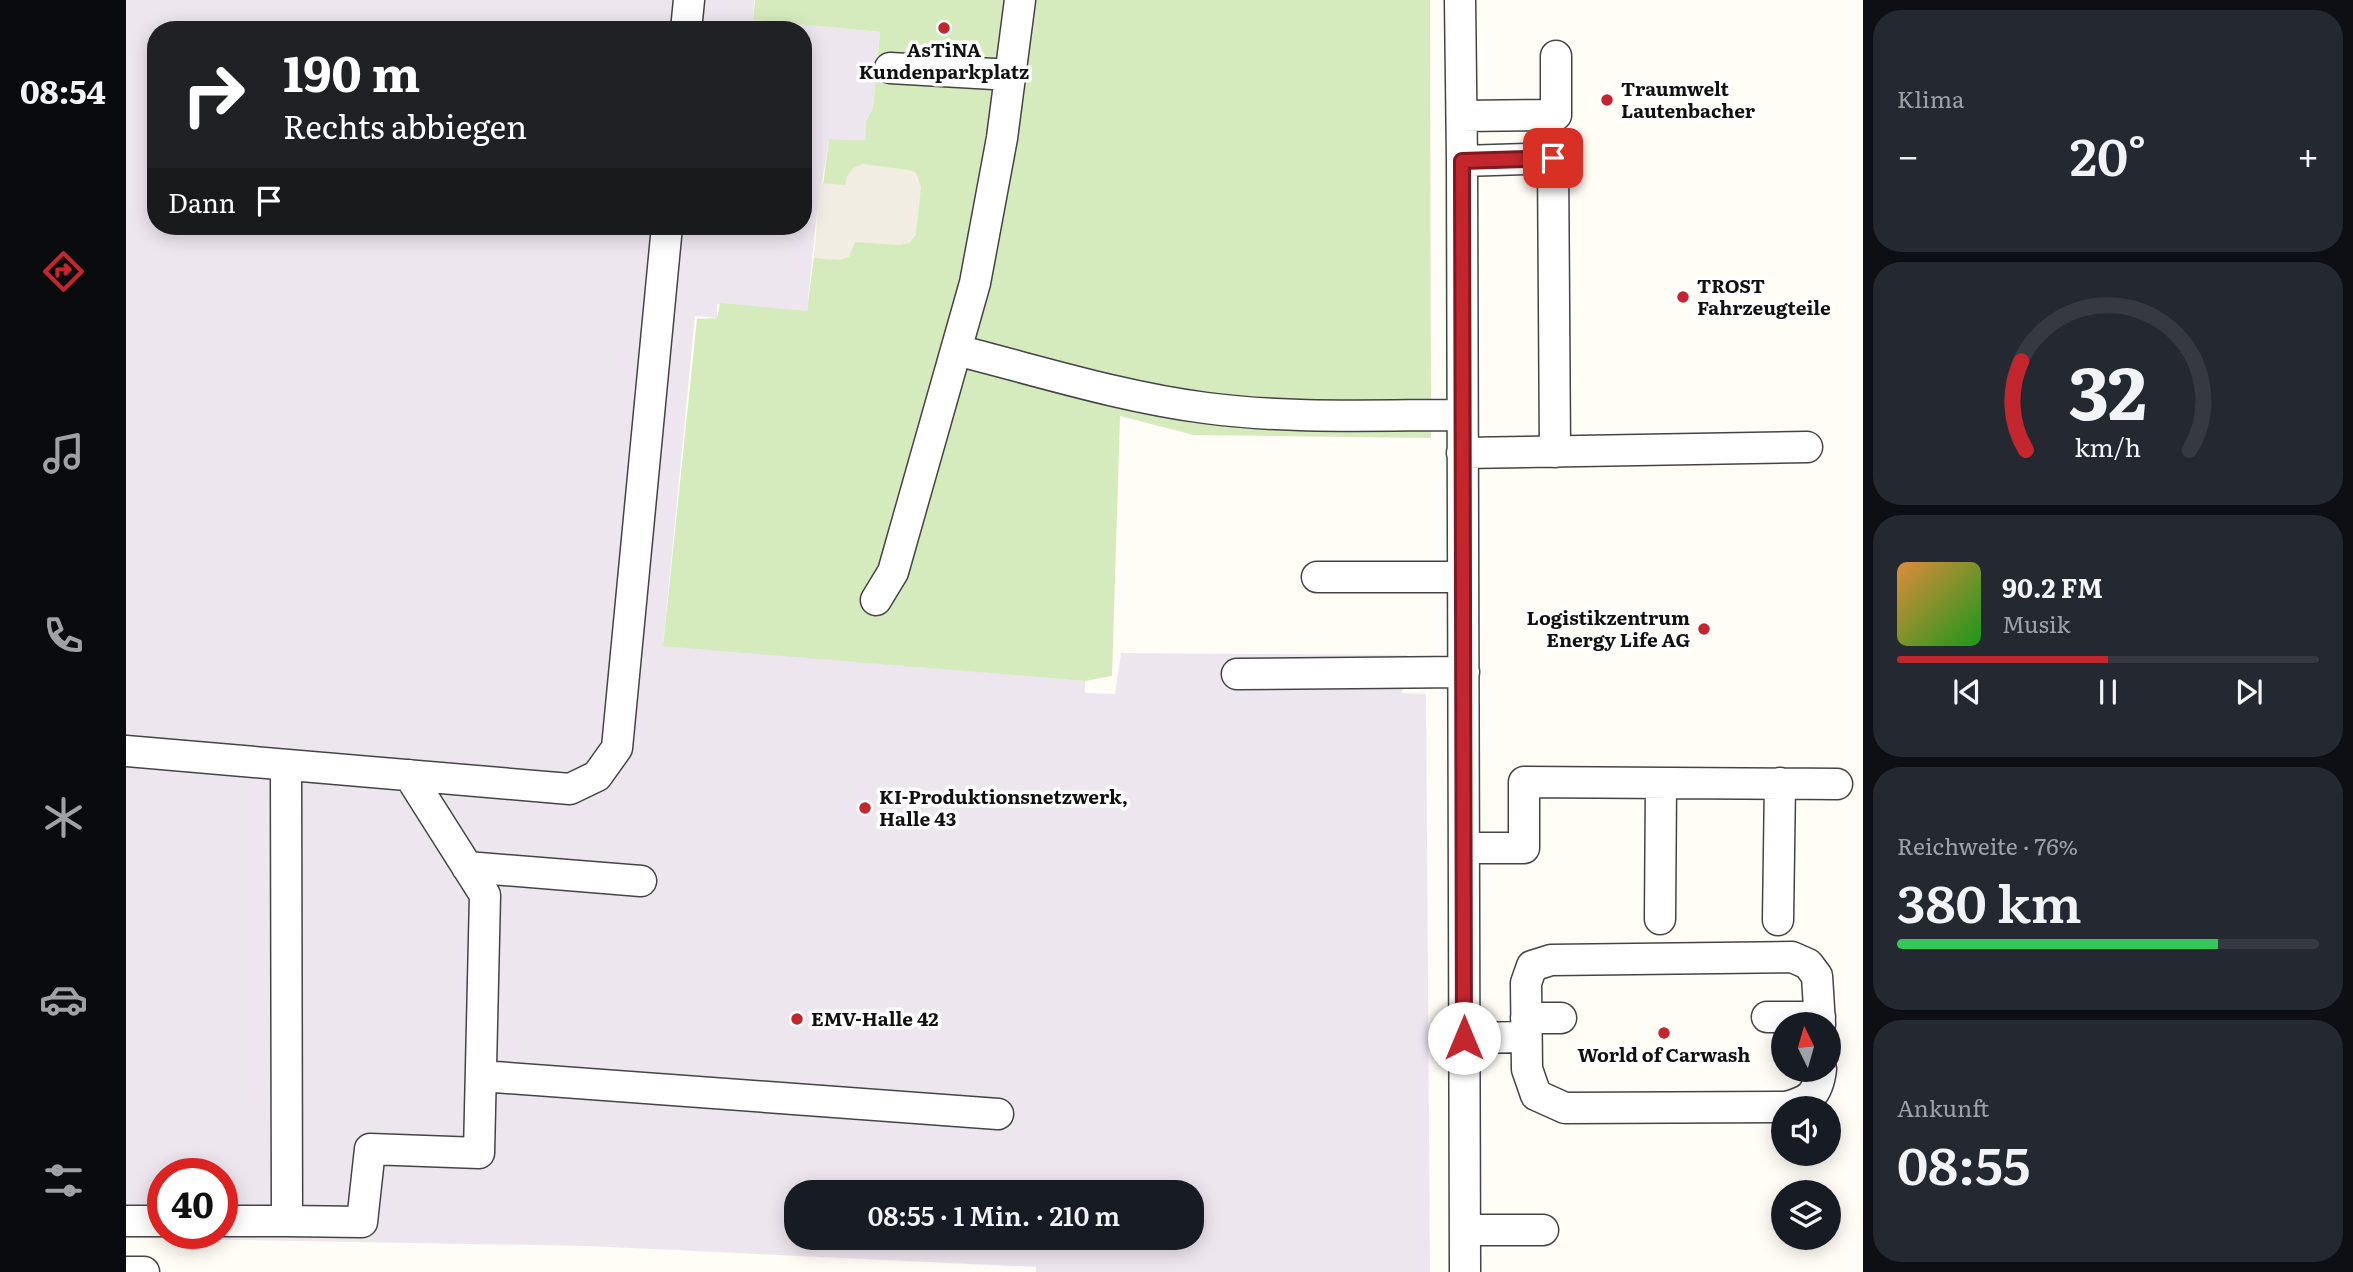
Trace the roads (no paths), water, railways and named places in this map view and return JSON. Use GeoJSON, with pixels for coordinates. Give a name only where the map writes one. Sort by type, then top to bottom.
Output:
{"type":"FeatureCollection","features":[{"type":"Feature","properties":{"kind":"street"},"geometry":{"type":"LineString","coordinates":[[687,21],[689,0]]}},
{"type":"Feature","properties":{"kind":"street"},"geometry":{"type":"LineString","coordinates":[[876,600],[893,572],[975,283],[1002,138],[1020,0]]}},
{"type":"Feature","properties":{"kind":"street"},"geometry":{"type":"LineString","coordinates":[[1460,0],[1465,1272]]}},
{"type":"Feature","properties":{"kind":"street"},"geometry":{"type":"LineString","coordinates":[[1462,116],[1556,115],[1556,56]]}},
{"type":"Feature","properties":{"kind":"street"},"geometry":{"type":"LineString","coordinates":[[890,68],[1011,75]]}},
{"type":"Feature","properties":{"kind":"street"},"geometry":{"type":"LineString","coordinates":[[1462,161],[1553,158],[1555,452]]}},
{"type":"Feature","properties":{"kind":"street"},"geometry":{"type":"LineString","coordinates":[[126,751],[570,789],[597,776],[617,748],[666,235]]}},
{"type":"Feature","properties":{"kind":"street"},"geometry":{"type":"LineString","coordinates":[[956,350],[1123,393],[1206,408],[1296,414],[1462,415]]}},
{"type":"Feature","properties":{"kind":"street"},"geometry":{"type":"LineString","coordinates":[[1462,453],[1807,447]]}},
{"type":"Feature","properties":{"kind":"street"},"geometry":{"type":"LineString","coordinates":[[1317,577],[1463,577]]}},
{"type":"Feature","properties":{"kind":"street"},"geometry":{"type":"LineString","coordinates":[[1237,674],[1464,672]]}},
{"type":"Feature","properties":{"kind":"street"},"geometry":{"type":"LineString","coordinates":[[286,765],[287,1221]]}},
{"type":"Feature","properties":{"kind":"street"},"geometry":{"type":"LineString","coordinates":[[238,1221],[362,1222],[370,1149],[479,1153],[485,895],[409,775]]}},
{"type":"Feature","properties":{"kind":"street"},"geometry":{"type":"LineString","coordinates":[[1464,848],[1524,848],[1524,782],[1838,784]]}},
{"type":"Feature","properties":{"kind":"street"},"geometry":{"type":"LineString","coordinates":[[1660,919],[1661,783]]}},
{"type":"Feature","properties":{"kind":"street"},"geometry":{"type":"LineString","coordinates":[[1778,920],[1780,783]]}},
{"type":"Feature","properties":{"kind":"street"},"geometry":{"type":"LineString","coordinates":[[467,867],[641,881]]}},
{"type":"Feature","properties":{"kind":"street"},"geometry":{"type":"LineString","coordinates":[[1819,1012],[1817,976],[1808,964],[1792,957],[1551,960],[1532,966],[1526,983],[1527,1069],[1536,1095],[1565,1108],[1786,1107],[1807,1101],[1819,1082]]}},
{"type":"Feature","properties":{"kind":"street"},"geometry":{"type":"LineString","coordinates":[[1767,1017],[1771,1017]]}},
{"type":"Feature","properties":{"kind":"street"},"geometry":{"type":"LineString","coordinates":[[1464,1038],[1526,1028],[1561,1018]]}},
{"type":"Feature","properties":{"kind":"street"},"geometry":{"type":"LineString","coordinates":[[481,1076],[998,1114]]}},
{"type":"Feature","properties":{"kind":"street"},"geometry":{"type":"LineString","coordinates":[[126,1221],[147,1221]]}},
{"type":"Feature","properties":{"kind":"street"},"geometry":{"type":"LineString","coordinates":[[1465,1230],[1543,1230]]}},
{"type":"Feature","properties":{"kind":"street"},"geometry":{"type":"LineString","coordinates":[[126,1272],[144,1272]]}},
{"type":"Feature","properties":{"kind":"place","name":"AsTiNA Kundenparkplatz"},"geometry":{"type":"Point","coordinates":[944,28]}},
{"type":"Feature","properties":{"kind":"place","name":"Traumwelt Lautenbacher"},"geometry":{"type":"Point","coordinates":[1607,100]}},
{"type":"Feature","properties":{"kind":"place","name":"TROST Fahrzeugteile"},"geometry":{"type":"Point","coordinates":[1683,297]}},
{"type":"Feature","properties":{"kind":"place","name":"Logistikzentrum Energy Life AG"},"geometry":{"type":"Point","coordinates":[1704,629]}},
{"type":"Feature","properties":{"kind":"place","name":"KI-Produktionsnetzwerk, Halle 43"},"geometry":{"type":"Point","coordinates":[865,808]}},
{"type":"Feature","properties":{"kind":"place","name":"EMV-Halle 42"},"geometry":{"type":"Point","coordinates":[797,1019]}},
{"type":"Feature","properties":{"kind":"place","name":"World of Carwash"},"geometry":{"type":"Point","coordinates":[1664,1033]}}]}
